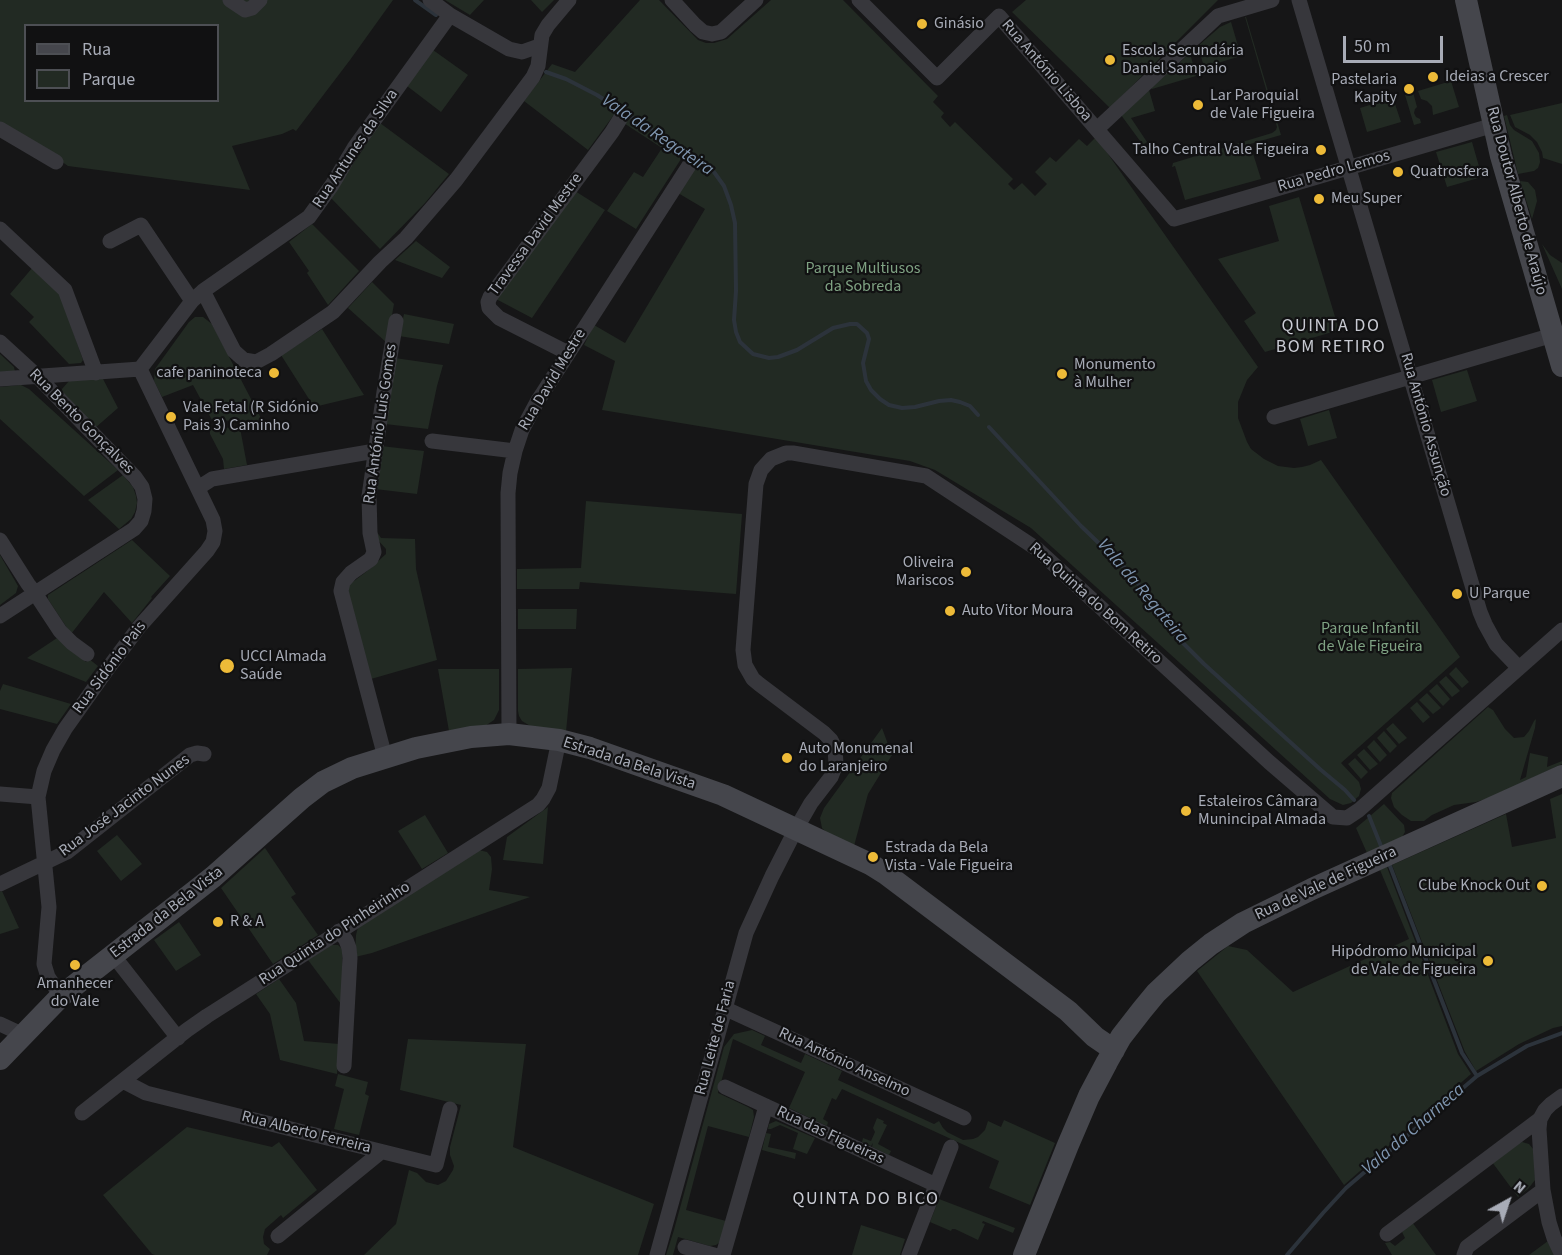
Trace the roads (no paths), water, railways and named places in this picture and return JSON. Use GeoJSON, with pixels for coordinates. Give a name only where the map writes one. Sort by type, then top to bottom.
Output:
{"type":"FeatureCollection","features":[{"type":"Feature","properties":{"kind":"street"},"geometry":{"type":"LineString","coordinates":[[230,0],[245,10],[252,8],[260,0]]}},
{"type":"Feature","properties":{"kind":"street"},"geometry":{"type":"LineString","coordinates":[[430,0],[450,15],[516,52],[539,46]]}},
{"type":"Feature","properties":{"kind":"street"},"geometry":{"type":"LineString","coordinates":[[110,241],[141,225],[197,296],[234,351],[244,360],[256,362],[333,312],[406,238],[456,180],[533,77],[538,66],[542,35],[569,0]]}},
{"type":"Feature","properties":{"kind":"street"},"geometry":{"type":"LineString","coordinates":[[672,0],[695,26],[712,34],[721,32],[756,0]]}},
{"type":"Feature","properties":{"kind":"street","name":"Rua António Lisboa"},"geometry":{"type":"LineString","coordinates":[[859,0],[937,78],[999,16],[1174,219]]}},
{"type":"Feature","properties":{"kind":"street"},"geometry":{"type":"LineString","coordinates":[[1096,129],[1218,16],[1272,0]]}},
{"type":"Feature","properties":{"kind":"street","name":"Rua António Assunção"},"geometry":{"type":"LineString","coordinates":[[1299,0],[1485,624],[1496,644],[1519,668]]}},
{"type":"Feature","properties":{"kind":"street","name":"Rua Doutor Alberto de Araújo"},"geometry":{"type":"LineString","coordinates":[[1466,0],[1501,156],[1557,334],[1562,366]]}},
{"type":"Feature","properties":{"kind":"street","name":"Rua Antunes da Silva"},"geometry":{"type":"LineString","coordinates":[[140,369],[197,296],[309,217],[354,148],[450,15]]}},
{"type":"Feature","properties":{"kind":"street","name":"Travessa David Mestre"},"geometry":{"type":"LineString","coordinates":[[568,353],[499,318],[489,308],[488,302],[620,118]]}},
{"type":"Feature","properties":{"kind":"street","name":"Rua Pedro Lemos"},"geometry":{"type":"LineString","coordinates":[[1174,219],[1494,125]]}},
{"type":"Feature","properties":{"kind":"street"},"geometry":{"type":"LineString","coordinates":[[0,129],[56,162]]}},
{"type":"Feature","properties":{"kind":"street","name":"Rua David Mestre"},"geometry":{"type":"LineString","coordinates":[[509,734],[508,494],[515,451],[529,416],[690,164]]}},
{"type":"Feature","properties":{"kind":"street"},"geometry":{"type":"LineString","coordinates":[[0,229],[65,290],[96,373]]}},
{"type":"Feature","properties":{"kind":"street","name":"Rua António Luis Gomes"},"geometry":{"type":"LineString","coordinates":[[385,757],[340,591],[343,582],[351,573],[371,559],[374,552],[370,533],[369,496],[396,321]]}},
{"type":"Feature","properties":{"kind":"street"},"geometry":{"type":"LineString","coordinates":[[1274,417],[1557,334]]}},
{"type":"Feature","properties":{"kind":"street","name":"Rua Bento Gonçalves"},"geometry":{"type":"LineString","coordinates":[[0,342],[36,375],[135,477],[142,488],[145,499],[141,520],[134,529],[0,616]]}},
{"type":"Feature","properties":{"kind":"street"},"geometry":{"type":"LineString","coordinates":[[0,379],[140,369]]}},
{"type":"Feature","properties":{"kind":"street","name":"Rua Sidónio Pais"},"geometry":{"type":"LineString","coordinates":[[61,996],[48,977],[44,964],[49,907],[39,797],[44,771],[65,729],[123,647],[207,551],[213,542],[215,531],[213,520],[140,369]]}},
{"type":"Feature","properties":{"kind":"street"},"geometry":{"type":"LineString","coordinates":[[432,441],[515,451]]}},
{"type":"Feature","properties":{"kind":"street"},"geometry":{"type":"LineString","coordinates":[[198,488],[212,479],[375,451]]}},
{"type":"Feature","properties":{"kind":"street","name":"Rua Quinta do Bom Retiro"},"geometry":{"type":"LineString","coordinates":[[796,829],[811,803],[835,771],[837,757],[835,748],[824,733],[753,679],[743,657],[758,476],[771,459],[786,453],[926,477],[1036,549],[1269,762],[1333,817],[1347,818],[1353,815],[1562,630]]}},
{"type":"Feature","properties":{"kind":"street"},"geometry":{"type":"LineString","coordinates":[[0,540],[60,630],[87,654]]}},
{"type":"Feature","properties":{"kind":"street","name":"Estrada da Bela Vista"},"geometry":{"type":"LineString","coordinates":[[0,1071],[12,1047],[61,996],[213,877],[323,782],[352,768],[385,757],[471,737],[509,734],[559,740],[590,748],[723,795],[870,864],[1068,1011],[1095,1037],[1118,1043]]}},
{"type":"Feature","properties":{"kind":"street","name":"Rua Quinta do Pinheirinho"},"geometry":{"type":"LineString","coordinates":[[82,1113],[207,1016],[538,805],[549,788],[559,740]]}},
{"type":"Feature","properties":{"kind":"street","name":"Rua José Jacinto Nunes"},"geometry":{"type":"LineString","coordinates":[[0,884],[67,852],[190,755],[204,754]]}},
{"type":"Feature","properties":{"kind":"street","name":"Rua de Vale de Figueira"},"geometry":{"type":"LineString","coordinates":[[1024,1255],[1089,1096],[1118,1043],[1142,1010],[1170,979],[1211,944],[1244,923],[1312,889],[1562,776]]}},
{"type":"Feature","properties":{"kind":"street"},"geometry":{"type":"LineString","coordinates":[[0,794],[39,797]]}},
{"type":"Feature","properties":{"kind":"street","name":"Rua Leite de Faria"},"geometry":{"type":"LineString","coordinates":[[657,1255],[746,933],[796,829]]}},
{"type":"Feature","properties":{"kind":"street"},"geometry":{"type":"LineString","coordinates":[[339,931],[346,940],[350,958],[344,1066]]}},
{"type":"Feature","properties":{"kind":"street"},"geometry":{"type":"LineString","coordinates":[[113,955],[178,1038]]}},
{"type":"Feature","properties":{"kind":"street","name":"Rua António Anselmo"},"geometry":{"type":"LineString","coordinates":[[724,1008],[964,1118]]}},
{"type":"Feature","properties":{"kind":"street"},"geometry":{"type":"LineString","coordinates":[[0,1024],[15,1031],[12,1047]]}},
{"type":"Feature","properties":{"kind":"street","name":"Rua Alberto Ferreira"},"geometry":{"type":"LineString","coordinates":[[123,1081],[146,1093],[436,1166],[450,1109]]}},
{"type":"Feature","properties":{"kind":"street","name":"Rua das Figueiras"},"geometry":{"type":"LineString","coordinates":[[725,1087],[936,1185]]}},
{"type":"Feature","properties":{"kind":"street"},"geometry":{"type":"LineString","coordinates":[[1562,1096],[1545,1110],[1540,1119],[1539,1129],[1549,1222],[1562,1255]]}},
{"type":"Feature","properties":{"kind":"street"},"geometry":{"type":"LineString","coordinates":[[723,1255],[766,1106]]}},
{"type":"Feature","properties":{"kind":"street"},"geometry":{"type":"LineString","coordinates":[[1387,1234],[1540,1119]]}},
{"type":"Feature","properties":{"kind":"street"},"geometry":{"type":"LineString","coordinates":[[909,1255],[951,1147]]}},
{"type":"Feature","properties":{"kind":"street"},"geometry":{"type":"LineString","coordinates":[[278,1236],[381,1152]]}},
{"type":"Feature","properties":{"kind":"street"},"geometry":{"type":"LineString","coordinates":[[1464,1255],[1467,1248],[1475,1241],[1544,1190]]}},
{"type":"Feature","properties":{"kind":"street"},"geometry":{"type":"LineString","coordinates":[[685,1247],[714,1255]]}},
{"type":"Feature","properties":{"kind":"waterway"},"geometry":{"type":"LineString","coordinates":[[415,0],[436,15]]}},
{"type":"Feature","properties":{"kind":"waterway","name":"Vala da Regateira"},"geometry":{"type":"LineString","coordinates":[[546,72],[566,79],[597,95],[714,172],[724,186],[735,223],[734,320],[736,332],[740,342],[753,354],[769,358],[778,357],[797,350],[833,328],[857,324],[867,333],[869,339],[863,363],[866,381],[880,399],[889,405],[902,408],[951,400],[970,406],[978,415]]}},
{"type":"Feature","properties":{"kind":"waterway","name":"Vala da Regateira"},"geometry":{"type":"LineString","coordinates":[[989,427],[1081,526],[1131,574],[1161,620],[1181,641],[1354,800]]}},
{"type":"Feature","properties":{"kind":"waterway"},"geometry":{"type":"LineString","coordinates":[[1369,816],[1381,846]]}},
{"type":"Feature","properties":{"kind":"waterway","name":"Vala da Regateira"},"geometry":{"type":"LineString","coordinates":[[1390,866],[1462,1053],[1477,1076]]}},
{"type":"Feature","properties":{"kind":"waterway","name":"Vala da Charneca"},"geometry":{"type":"LineString","coordinates":[[1287,1255],[1346,1188],[1477,1076],[1527,1046],[1562,1033]]}},
{"type":"Feature","properties":{"kind":"place","name":"Ginásio"},"geometry":{"type":"Point","coordinates":[922,24]}},
{"type":"Feature","properties":{"kind":"place","name":"Escola Secundária Daniel Sampaio"},"geometry":{"type":"Point","coordinates":[1110,60]}},
{"type":"Feature","properties":{"kind":"place","name":"Ideias a Crescer"},"geometry":{"type":"Point","coordinates":[1433,77]}},
{"type":"Feature","properties":{"kind":"place","name":"Pastelaria Kapity"},"geometry":{"type":"Point","coordinates":[1409,89]}},
{"type":"Feature","properties":{"kind":"place","name":"Lar Paroquial de Vale Figueira"},"geometry":{"type":"Point","coordinates":[1198,105]}},
{"type":"Feature","properties":{"kind":"place","name":"Talho Central Vale Figueira"},"geometry":{"type":"Point","coordinates":[1321,150]}},
{"type":"Feature","properties":{"kind":"place","name":"Quatrosfera"},"geometry":{"type":"Point","coordinates":[1398,172]}},
{"type":"Feature","properties":{"kind":"place","name":"Meu Super"},"geometry":{"type":"Point","coordinates":[1319,199]}},
{"type":"Feature","properties":{"kind":"place","name":"cafe paninoteca"},"geometry":{"type":"Point","coordinates":[274,373]}},
{"type":"Feature","properties":{"kind":"place","name":"Monumento à Mulher"},"geometry":{"type":"Point","coordinates":[1062,374]}},
{"type":"Feature","properties":{"kind":"place","name":"Vale Fetal (R Sidónio Pais 3) Caminho"},"geometry":{"type":"Point","coordinates":[171,417]}},
{"type":"Feature","properties":{"kind":"place","name":"Oliveira Mariscos"},"geometry":{"type":"Point","coordinates":[966,572]}},
{"type":"Feature","properties":{"kind":"place","name":"U Parque"},"geometry":{"type":"Point","coordinates":[1457,594]}},
{"type":"Feature","properties":{"kind":"place","name":"Auto Vitor Moura"},"geometry":{"type":"Point","coordinates":[950,611]}},
{"type":"Feature","properties":{"kind":"place","name":"UCCI Almada Saúde"},"geometry":{"type":"Point","coordinates":[227,666]}},
{"type":"Feature","properties":{"kind":"place","name":"Auto Monumenal do Laranjeiro"},"geometry":{"type":"Point","coordinates":[787,758]}},
{"type":"Feature","properties":{"kind":"place","name":"Estaleiros Câmara Munincipal Almada"},"geometry":{"type":"Point","coordinates":[1186,811]}},
{"type":"Feature","properties":{"kind":"place","name":"Estrada da Bela Vista - Vale Figueira"},"geometry":{"type":"Point","coordinates":[873,857]}},
{"type":"Feature","properties":{"kind":"place","name":"Clube Knock Out"},"geometry":{"type":"Point","coordinates":[1542,886]}},
{"type":"Feature","properties":{"kind":"place","name":"R & A"},"geometry":{"type":"Point","coordinates":[218,922]}},
{"type":"Feature","properties":{"kind":"place","name":"Hipódromo Municipal de Vale de Figueira"},"geometry":{"type":"Point","coordinates":[1488,961]}},
{"type":"Feature","properties":{"kind":"place","name":"Amanhecer do Vale"},"geometry":{"type":"Point","coordinates":[75,965]}},
{"type":"Feature","properties":{"kind":"district","name":"QUINTA DO BOM RETIRO"},"geometry":{"type":"Point","coordinates":[1331,337]}},
{"type":"Feature","properties":{"kind":"district","name":"QUINTA DO BICO"},"geometry":{"type":"Point","coordinates":[866,1200]}},
{"type":"Feature","properties":{"kind":"park label","name":"Parque Multiusos da Sobreda"},"geometry":{"type":"Point","coordinates":[863,278]}},
{"type":"Feature","properties":{"kind":"park label","name":"Parque Infantil de Vale Figueira"},"geometry":{"type":"Point","coordinates":[1370,638]}}]}
